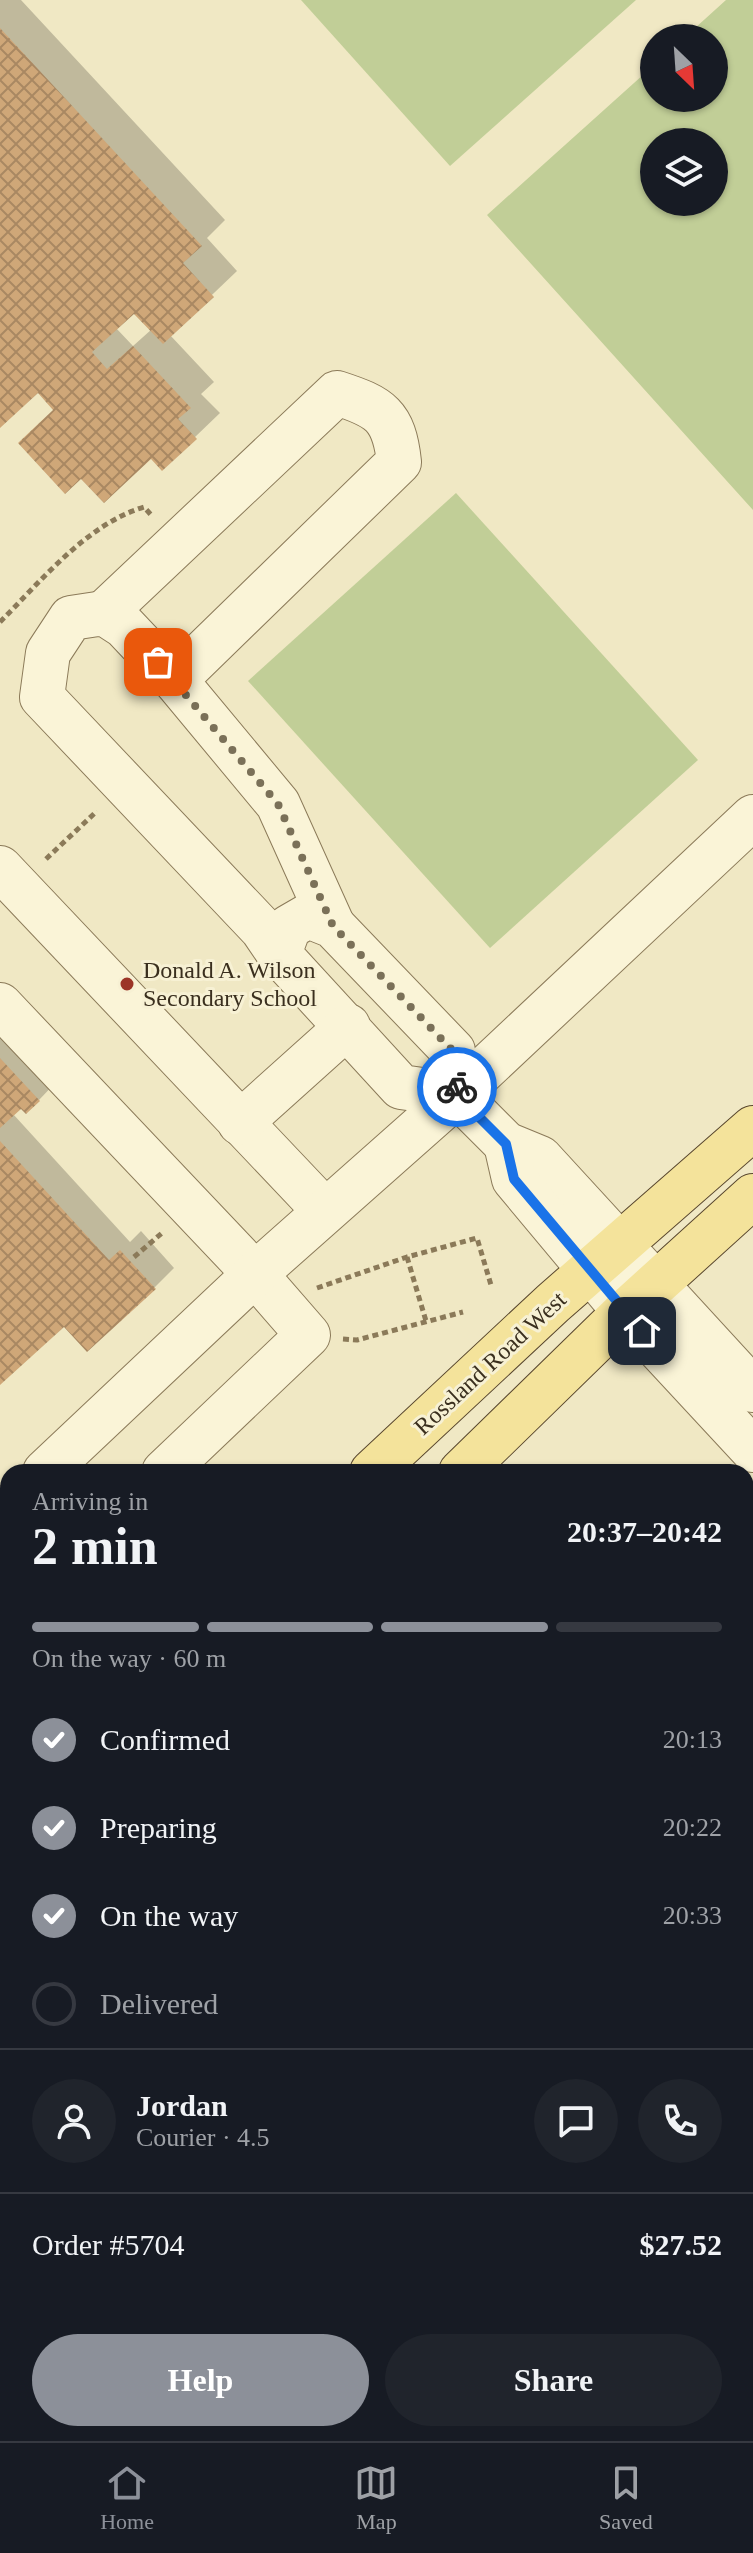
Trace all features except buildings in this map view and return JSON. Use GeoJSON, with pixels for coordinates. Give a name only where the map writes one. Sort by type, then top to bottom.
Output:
{"type":"FeatureCollection","features":[{"type":"Feature","properties":{"kind":"main road","name":"Rossland Road West"},"geometry":{"type":"LineString","coordinates":[[381,1464],[753,1128]]}},
{"type":"Feature","properties":{"kind":"main road"},"geometry":{"type":"LineString","coordinates":[[469,1464],[640,1298],[753,1196]]}},
{"type":"Feature","properties":{"kind":"street"},"geometry":{"type":"LineString","coordinates":[[175,680],[399,462],[396,437],[374,405],[337,393],[104,613],[71,618],[48,653],[42,697],[126,782],[262,929],[279,954],[401,1087],[457,1095],[506,1144],[540,1158],[605,1259],[640,1298],[753,1450]]}},
{"type":"Feature","properties":{"kind":"street"},"geometry":{"type":"LineString","coordinates":[[104,613],[124,626],[175,680],[278,804],[333,926],[453,1051],[457,1095]]}},
{"type":"Feature","properties":{"kind":"street"},"geometry":{"type":"LineString","coordinates":[[53,1464],[255,1274],[457,1095],[753,817]]}},
{"type":"Feature","properties":{"kind":"street"},"geometry":{"type":"LineString","coordinates":[[8,878],[325,1211]]}},
{"type":"Feature","properties":{"kind":"street"},"geometry":{"type":"LineString","coordinates":[[279,954],[289,927],[308,916],[333,926]]}},
{"type":"Feature","properties":{"kind":"street"},"geometry":{"type":"LineString","coordinates":[[0,1005],[255,1274],[308,1335],[172,1464]]}},
{"type":"Feature","properties":{"kind":"street"},"geometry":{"type":"LineString","coordinates":[[240,1123],[348,1026]]}},
{"type":"Feature","properties":{"kind":"street"},"geometry":{"type":"LineString","coordinates":[[640,1298],[753,1390]]}},
{"type":"Feature","properties":{"kind":"path"},"geometry":{"type":"LineString","coordinates":[[0,622],[65,558],[124,513],[144,507],[177,543]]}},
{"type":"Feature","properties":{"kind":"path"},"geometry":{"type":"LineString","coordinates":[[8,878],[126,782]]}},
{"type":"Feature","properties":{"kind":"path"},"geometry":{"type":"LineString","coordinates":[[477,1238],[491,1285]]}},
{"type":"Feature","properties":{"kind":"path"},"geometry":{"type":"LineString","coordinates":[[407,1257],[426,1321]]}},
{"type":"Feature","properties":{"kind":"path"},"geometry":{"type":"LineString","coordinates":[[308,1335],[357,1340],[463,1312]]}},
{"type":"Feature","properties":{"kind":"green space"},"geometry":{"type":"Polygon","coordinates":[[[301,0],[636,0],[450,166],[301,0]]]}},
{"type":"Feature","properties":{"kind":"green space"},"geometry":{"type":"Polygon","coordinates":[[[726,0],[753,0],[753,510],[487,215],[640,78],[640,112],[728,112],[728,24],[699,24],[726,0]]]}},
{"type":"Feature","properties":{"kind":"green space"},"geometry":{"type":"Polygon","coordinates":[[[456,493],[698,760],[490,948],[248,681],[456,493]]]}},
{"type":"Feature","properties":{"kind":"way so far"},"geometry":{"type":"LineString","coordinates":[[158,662],[278,804],[333,926],[453,1051],[457,1087]]}},
{"type":"Feature","properties":{"kind":"place","name":"Donald A. Wilson Secondary School"},"geometry":{"type":"Point","coordinates":[127,984]}},
{"type":"Feature","properties":{"kind":"route"},"geometry":{"type":"LineString","coordinates":[[457,1087],[457,1095],[506,1144],[514,1179],[642,1331]]}}]}
